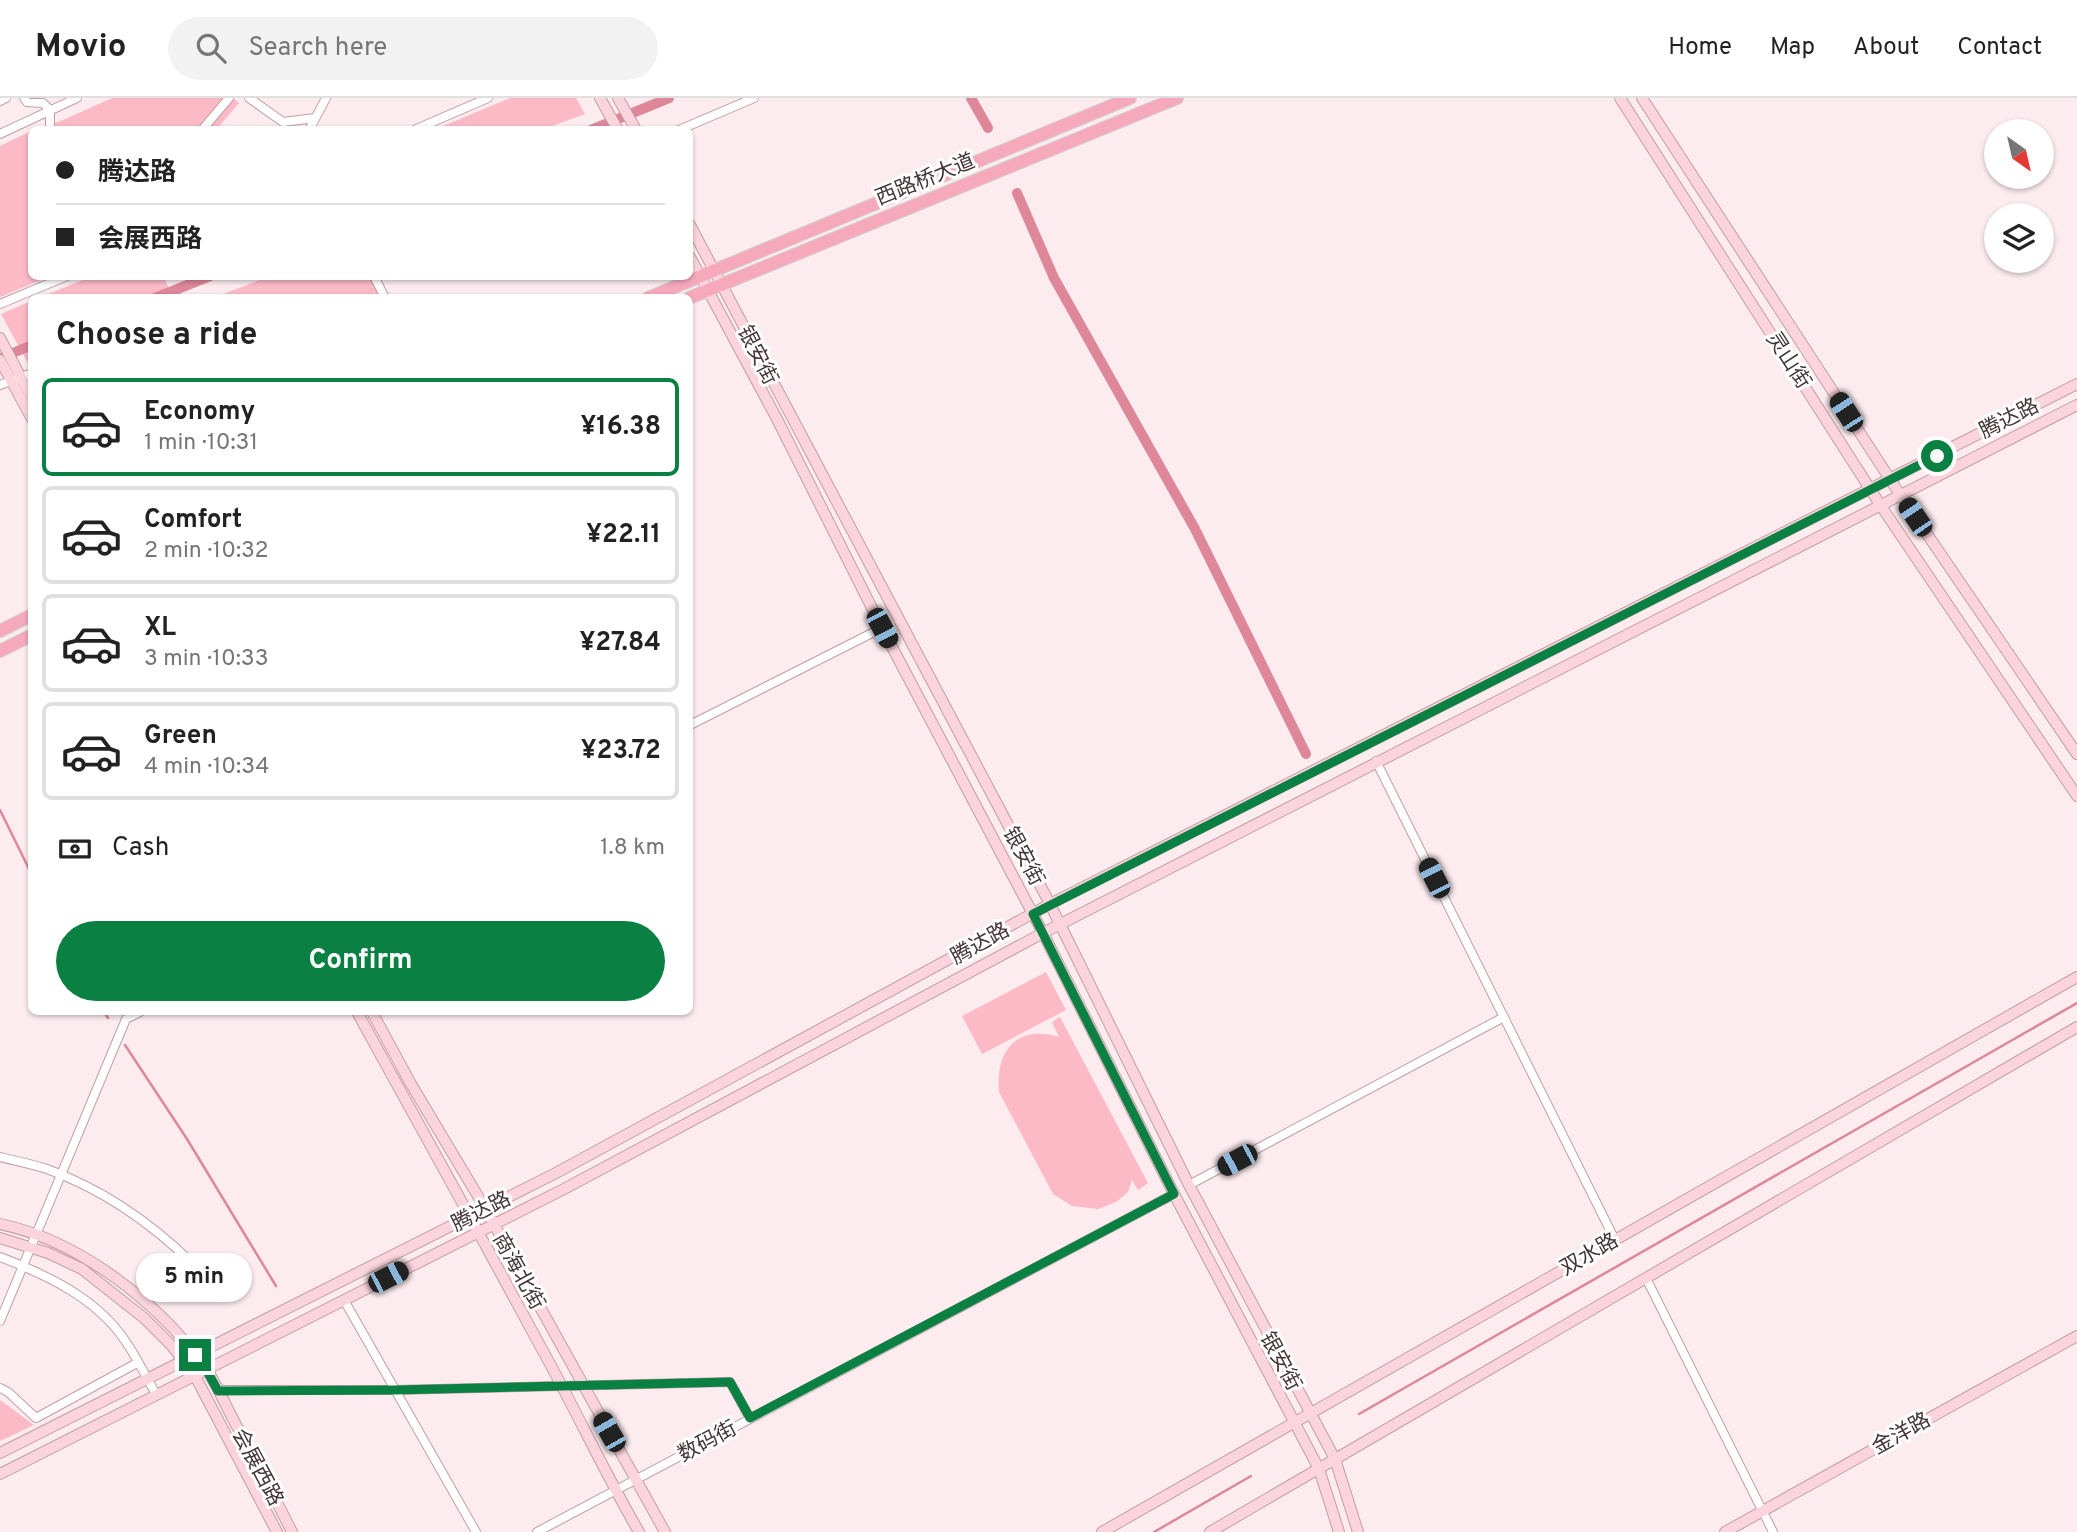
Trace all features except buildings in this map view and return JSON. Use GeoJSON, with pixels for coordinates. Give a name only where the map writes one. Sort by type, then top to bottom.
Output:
{"type":"FeatureCollection","features":[{"type":"Feature","properties":{"kind":"main road"},"geometry":{"type":"LineString","coordinates":[[618,98],[634,126]]}},
{"type":"Feature","properties":{"kind":"main road","name":"西路桥大道"},"geometry":{"type":"LineString","coordinates":[[693,279],[1130,98]]}},
{"type":"Feature","properties":{"kind":"main road","name":"西路桥大道"},"geometry":{"type":"LineString","coordinates":[[693,296],[1177,98]]}},
{"type":"Feature","properties":{"kind":"main road","name":"灵山街"},"geometry":{"type":"LineString","coordinates":[[1620,98],[1881,506],[2077,796]]}},
{"type":"Feature","properties":{"kind":"main road","name":"灵山街"},"geometry":{"type":"LineString","coordinates":[[1642,98],[1900,496],[2077,754]]}},
{"type":"Feature","properties":{"kind":"main road"},"geometry":{"type":"LineString","coordinates":[[601,101],[616,126]]}},
{"type":"Feature","properties":{"kind":"main road","name":"银安街"},"geometry":{"type":"LineString","coordinates":[[693,230],[1050,904],[1189,1185],[1335,1459],[1358,1532]]}},
{"type":"Feature","properties":{"kind":"main road","name":"银安街"},"geometry":{"type":"LineString","coordinates":[[693,263],[777,419],[882,628],[1043,933],[1174,1194],[1319,1469],[1339,1532]]}},
{"type":"Feature","properties":{"kind":"main road","name":"西路桥大道"},"geometry":{"type":"LineString","coordinates":[[657,294],[691,280]]}},
{"type":"Feature","properties":{"kind":"main road"},"geometry":{"type":"LineString","coordinates":[[0,338],[28,409]]}},
{"type":"Feature","properties":{"kind":"main road"},"geometry":{"type":"LineString","coordinates":[[0,360],[28,393]]}},
{"type":"Feature","properties":{"kind":"main road","name":"腾达路"},"geometry":{"type":"LineString","coordinates":[[0,1453],[556,1173],[1050,904],[2077,384]]}},
{"type":"Feature","properties":{"kind":"main road","name":"腾达路"},"geometry":{"type":"LineString","coordinates":[[0,1474],[494,1224],[1043,933],[1376,761],[2077,405]]}},
{"type":"Feature","properties":{"kind":"main road"},"geometry":{"type":"LineString","coordinates":[[0,631],[28,617]]}},
{"type":"Feature","properties":{"kind":"main road"},"geometry":{"type":"LineString","coordinates":[[0,652],[28,637]]}},
{"type":"Feature","properties":{"kind":"main road","name":"双水路"},"geometry":{"type":"LineString","coordinates":[[1102,1532],[2077,977]]}},
{"type":"Feature","properties":{"kind":"main road","name":"商海北街"},"geometry":{"type":"LineString","coordinates":[[359,1015],[639,1532]]}},
{"type":"Feature","properties":{"kind":"main road","name":"商海北街"},"geometry":{"type":"LineString","coordinates":[[374,1015],[494,1224],[665,1532]]}},
{"type":"Feature","properties":{"kind":"main road"},"geometry":{"type":"LineString","coordinates":[[1210,1532],[2077,1027]]}},
{"type":"Feature","properties":{"kind":"main road","name":"会展西路"},"geometry":{"type":"LineString","coordinates":[[0,1224],[18,1228],[88,1258],[155,1311],[190,1357],[194,1374],[277,1532]]}},
{"type":"Feature","properties":{"kind":"main road","name":"会展西路"},"geometry":{"type":"LineString","coordinates":[[0,1238],[31,1247],[82,1269],[206,1369],[292,1532]]}},
{"type":"Feature","properties":{"kind":"main road","name":"金洋路"},"geometry":{"type":"LineString","coordinates":[[1725,1532],[2077,1336]]}},
{"type":"Feature","properties":{"kind":"street"},"geometry":{"type":"LineString","coordinates":[[0,101],[6,98]]}},
{"type":"Feature","properties":{"kind":"street"},"geometry":{"type":"LineString","coordinates":[[24,98],[27,103],[43,103],[50,110]]}},
{"type":"Feature","properties":{"kind":"street"},"geometry":{"type":"LineString","coordinates":[[50,126],[52,98]]}},
{"type":"Feature","properties":{"kind":"street"},"geometry":{"type":"LineString","coordinates":[[0,134],[77,98]]}},
{"type":"Feature","properties":{"kind":"street"},"geometry":{"type":"LineString","coordinates":[[205,126],[229,98]]}},
{"type":"Feature","properties":{"kind":"street"},"geometry":{"type":"LineString","coordinates":[[249,98],[283,122],[315,118]]}},
{"type":"Feature","properties":{"kind":"street"},"geometry":{"type":"LineString","coordinates":[[311,126],[326,98]]}},
{"type":"Feature","properties":{"kind":"street"},"geometry":{"type":"LineString","coordinates":[[423,126],[488,98]]}},
{"type":"Feature","properties":{"kind":"street"},"geometry":{"type":"LineString","coordinates":[[688,126],[754,98]]}},
{"type":"Feature","properties":{"kind":"street"},"geometry":{"type":"LineString","coordinates":[[0,304],[57,280]]}},
{"type":"Feature","properties":{"kind":"street"},"geometry":{"type":"LineString","coordinates":[[693,722],[882,628]]}},
{"type":"Feature","properties":{"kind":"street"},"geometry":{"type":"LineString","coordinates":[[1376,761],[1615,1240]]}},
{"type":"Feature","properties":{"kind":"street"},"geometry":{"type":"LineString","coordinates":[[0,1321],[126,1019],[134,1015]]}},
{"type":"Feature","properties":{"kind":"street"},"geometry":{"type":"LineString","coordinates":[[1189,1185],[1504,1017]]}},
{"type":"Feature","properties":{"kind":"street"},"geometry":{"type":"LineString","coordinates":[[0,1157],[61,1174],[97,1192],[167,1238],[192,1263]]}},
{"type":"Feature","properties":{"kind":"street","name":"数码街"},"geometry":{"type":"LineString","coordinates":[[537,1532],[1174,1194]]}},
{"type":"Feature","properties":{"kind":"street"},"geometry":{"type":"LineString","coordinates":[[0,1257],[69,1289],[105,1317],[126,1341],[156,1394]]}},
{"type":"Feature","properties":{"kind":"street"},"geometry":{"type":"LineString","coordinates":[[1646,1278],[1773,1532]]}},
{"type":"Feature","properties":{"kind":"street"},"geometry":{"type":"LineString","coordinates":[[344,1300],[476,1532]]}},
{"type":"Feature","properties":{"kind":"street"},"geometry":{"type":"LineString","coordinates":[[0,1388],[36,1418],[137,1363]]}},
{"type":"Feature","properties":{"kind":"street"},"geometry":{"type":"LineString","coordinates":[[218,1391],[395,1390],[730,1382],[750,1418]]}},
{"type":"Feature","properties":{"kind":"shaded area"},"geometry":{"type":"Polygon","coordinates":[[[112,98],[233,98],[239,103],[220,126],[46,126],[112,98]]]}},
{"type":"Feature","properties":{"kind":"shaded area"},"geometry":{"type":"Polygon","coordinates":[[[510,98],[576,98],[585,114],[552,126],[443,126],[510,98]]]}},
{"type":"Feature","properties":{"kind":"shaded area"},"geometry":{"type":"Polygon","coordinates":[[[28,132],[28,280],[41,280],[0,297],[0,146],[28,132]]]}},
{"type":"Feature","properties":{"kind":"shaded area"},"geometry":{"type":"Polygon","coordinates":[[[83,280],[165,280],[171,294],[48,294],[83,280]]]}},
{"type":"Feature","properties":{"kind":"shaded area"},"geometry":{"type":"Polygon","coordinates":[[[260,280],[379,280],[386,294],[223,294],[260,280]]]}},
{"type":"Feature","properties":{"kind":"shaded area"},"geometry":{"type":"Polygon","coordinates":[[[28,302],[28,363],[1,314],[28,302]]]}},
{"type":"Feature","properties":{"kind":"shaded area"},"geometry":{"type":"Polygon","coordinates":[[[1046,972],[1066,1010],[982,1054],[962,1016],[1046,972]]]}},
{"type":"Feature","properties":{"kind":"shaded area"},"geometry":{"type":"Polygon","coordinates":[[[1060,1017],[1148,1183],[1138,1190],[1132,1180],[1128,1192],[1116,1202],[1098,1209],[1072,1206],[1053,1194],[999,1092],[1001,1064],[1012,1044],[1031,1034],[1059,1037],[1052,1022],[1060,1017]]]}},
{"type":"Feature","properties":{"kind":"shaded area"},"geometry":{"type":"Polygon","coordinates":[[[0,1400],[34,1425],[0,1441],[0,1400]]]}},
{"type":"Feature","properties":{"kind":"waterway"},"geometry":{"type":"LineString","coordinates":[[601,126],[669,98]]}},
{"type":"Feature","properties":{"kind":"waterway"},"geometry":{"type":"LineString","coordinates":[[971,98],[988,128]]}},
{"type":"Feature","properties":{"kind":"waterway"},"geometry":{"type":"LineString","coordinates":[[1017,193],[1054,278],[1195,529],[1306,754]]}},
{"type":"Feature","properties":{"kind":"waterway"},"geometry":{"type":"LineString","coordinates":[[165,294],[200,280]]}},
{"type":"Feature","properties":{"kind":"waterway"},"geometry":{"type":"LineString","coordinates":[[3,357],[28,347]]}},
{"type":"Feature","properties":{"kind":"waterway"},"geometry":{"type":"LineString","coordinates":[[0,810],[28,867]]}},
{"type":"Feature","properties":{"kind":"waterway"},"geometry":{"type":"LineString","coordinates":[[1359,1414],[2077,1003]]}},
{"type":"Feature","properties":{"kind":"waterway"},"geometry":{"type":"LineString","coordinates":[[125,1045],[187,1139],[276,1286]]}},
{"type":"Feature","properties":{"kind":"waterway"},"geometry":{"type":"LineString","coordinates":[[1154,1532],[1251,1476]]}},
{"type":"Feature","properties":{"kind":"route"},"geometry":{"type":"LineString","coordinates":[[195,1355],[218,1391],[395,1390],[730,1382],[750,1418],[1174,1194],[1033,914],[1937,456]]}}]}
